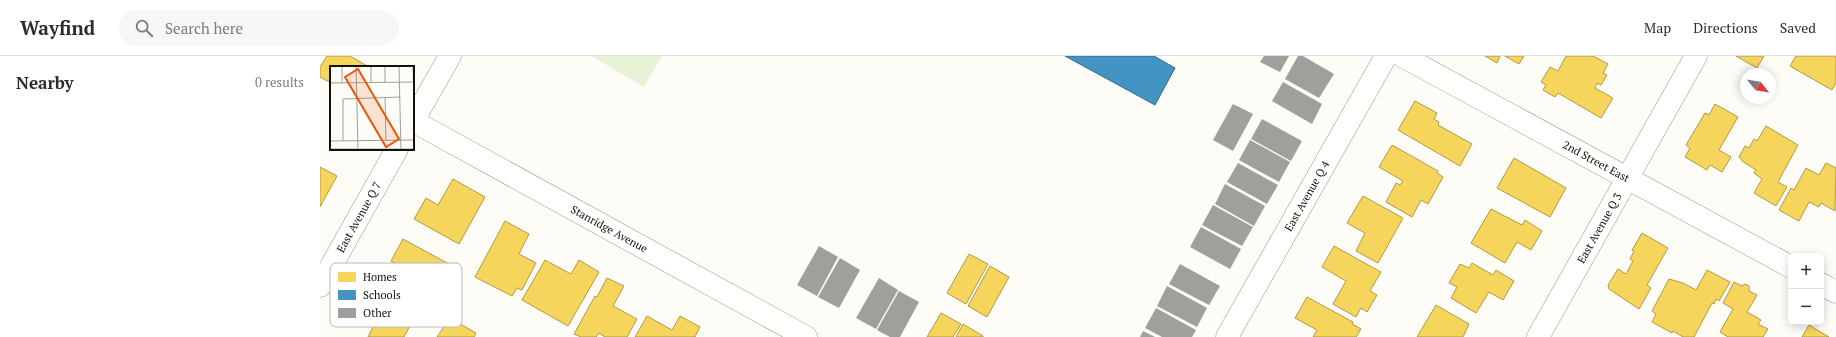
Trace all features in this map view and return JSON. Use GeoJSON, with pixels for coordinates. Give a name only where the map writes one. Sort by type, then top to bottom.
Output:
{"type":"FeatureCollection","features":[{"type":"Feature","properties":{"kind":"street"},"geometry":{"type":"LineString","coordinates":[[414,119],[450,56]]}},
{"type":"Feature","properties":{"kind":"street","name":"East Avenue Q 4"},"geometry":{"type":"LineString","coordinates":[[1227,337],[1386,56]]}},
{"type":"Feature","properties":{"kind":"street","name":"2nd Street East"},"geometry":{"type":"LineString","coordinates":[[1402,56],[1788,265]]}},
{"type":"Feature","properties":{"kind":"street","name":"East Avenue Q 3"},"geometry":{"type":"LineString","coordinates":[[1538,337],[1626,178],[1696,56]]}},
{"type":"Feature","properties":{"kind":"street","name":"Stanridge Avenue"},"geometry":{"type":"LineString","coordinates":[[414,122],[806,337]]}},
{"type":"Feature","properties":{"kind":"street","name":"East Avenue Q 7"},"geometry":{"type":"LineString","coordinates":[[333,263],[396,150]]}},
{"type":"Feature","properties":{"kind":"street","name":"East Avenue Q 7"},"geometry":{"type":"LineString","coordinates":[[320,286],[330,268]]}},
{"type":"Feature","properties":{"kind":"street"},"geometry":{"type":"LineString","coordinates":[[1824,286],[1836,292]]}},
{"type":"Feature","properties":{"kind":"green space"},"geometry":{"type":"Polygon","coordinates":[[[591,56],[662,56],[644,87],[591,56]]]}},
{"type":"Feature","properties":{"kind":"building: Homes"},"geometry":{"type":"Polygon","coordinates":[[[327,56],[350,56],[367,66],[330,66],[330,82],[320,77],[320,67],[327,56]]]}},
{"type":"Feature","properties":{"kind":"building: Homes"},"geometry":{"type":"Polygon","coordinates":[[[1485,56],[1500,56],[1497,63],[1485,56]]]}},
{"type":"Feature","properties":{"kind":"building: Homes"},"geometry":{"type":"Polygon","coordinates":[[[1505,56],[1524,56],[1519,64],[1505,56]]]}},
{"type":"Feature","properties":{"kind":"building: Homes"},"geometry":{"type":"Polygon","coordinates":[[[1566,56],[1593,56],[1608,64],[1603,73],[1607,75],[1601,85],[1597,83],[1595,88],[1613,98],[1601,118],[1558,93],[1555,97],[1543,90],[1546,85],[1541,82],[1550,67],[1558,71],[1566,56]]]}},
{"type":"Feature","properties":{"kind":"building: Homes"},"geometry":{"type":"Polygon","coordinates":[[[1736,56],[1764,56],[1757,68],[1736,56]]]}},
{"type":"Feature","properties":{"kind":"building: Homes"},"geometry":{"type":"Polygon","coordinates":[[[1796,56],[1836,56],[1836,83],[1832,90],[1790,66],[1796,56]]]}},
{"type":"Feature","properties":{"kind":"building: Homes"},"geometry":{"type":"Polygon","coordinates":[[[1415,101],[1437,113],[1434,119],[1439,122],[1438,125],[1472,144],[1460,166],[1398,130],[1415,101]]]}},
{"type":"Feature","properties":{"kind":"building: Homes"},"geometry":{"type":"Polygon","coordinates":[[[1715,104],[1738,117],[1719,150],[1731,157],[1722,172],[1710,165],[1707,170],[1685,157],[1690,148],[1686,145],[1705,113],[1709,115],[1715,104]]]}},
{"type":"Feature","properties":{"kind":"building: Homes"},"geometry":{"type":"Polygon","coordinates":[[[1766,126],[1798,145],[1778,182],[1787,187],[1776,206],[1754,193],[1762,179],[1754,173],[1756,170],[1742,161],[1739,157],[1745,146],[1749,148],[1754,139],[1757,141],[1766,126]]]}},
{"type":"Feature","properties":{"kind":"building: Homes"},"geometry":{"type":"Polygon","coordinates":[[[1392,145],[1438,171],[1437,173],[1443,177],[1428,204],[1421,200],[1412,217],[1386,202],[1396,183],[1400,185],[1403,181],[1379,167],[1392,145]]]}},
{"type":"Feature","properties":{"kind":"building: Homes"},"geometry":{"type":"Polygon","coordinates":[[[1514,158],[1566,188],[1550,217],[1497,188],[1514,158]]]}},
{"type":"Feature","properties":{"kind":"building: Homes"},"geometry":{"type":"Polygon","coordinates":[[[1826,163],[1836,168],[1835,211],[1821,203],[1819,207],[1809,202],[1799,221],[1779,210],[1791,188],[1794,190],[1806,168],[1819,175],[1826,163]]]}},
{"type":"Feature","properties":{"kind":"building: Homes"},"geometry":{"type":"Polygon","coordinates":[[[320,167],[337,176],[320,207],[320,167]]]}},
{"type":"Feature","properties":{"kind":"building: Homes"},"geometry":{"type":"Polygon","coordinates":[[[453,179],[485,197],[459,244],[414,219],[426,198],[438,205],[453,179]]]}},
{"type":"Feature","properties":{"kind":"building: Homes"},"geometry":{"type":"Polygon","coordinates":[[[1363,196],[1403,218],[1378,263],[1356,251],[1365,233],[1347,223],[1363,196]]]}},
{"type":"Feature","properties":{"kind":"building: Homes"},"geometry":{"type":"Polygon","coordinates":[[[1491,209],[1522,225],[1525,220],[1542,231],[1531,250],[1517,242],[1505,263],[1471,243],[1491,209]]]}},
{"type":"Feature","properties":{"kind":"building: Homes"},"geometry":{"type":"Polygon","coordinates":[[[505,221],[529,234],[519,254],[536,263],[522,290],[517,288],[512,296],[475,277],[505,221]]]}},
{"type":"Feature","properties":{"kind":"building: Homes"},"geometry":{"type":"Polygon","coordinates":[[[1642,233],[1668,248],[1647,285],[1651,288],[1639,309],[1609,289],[1608,285],[1618,269],[1626,274],[1633,261],[1630,259],[1634,251],[1632,250],[1642,233]]]}},
{"type":"Feature","properties":{"kind":"building: Homes"},"geometry":{"type":"Polygon","coordinates":[[[403,239],[447,263],[395,263],[391,261],[403,239]]]}},
{"type":"Feature","properties":{"kind":"building: Homes"},"geometry":{"type":"Polygon","coordinates":[[[1334,246],[1381,272],[1370,291],[1377,295],[1367,312],[1361,308],[1356,317],[1333,304],[1346,281],[1322,267],[1334,246]]]}},
{"type":"Feature","properties":{"kind":"building: Homes"},"geometry":{"type":"Polygon","coordinates":[[[969,254],[988,264],[966,304],[947,293],[969,254]]]}},
{"type":"Feature","properties":{"kind":"building: Homes"},"geometry":{"type":"Polygon","coordinates":[[[545,260],[571,274],[579,260],[599,272],[568,326],[522,300],[545,260]]]}},
{"type":"Feature","properties":{"kind":"building: Homes"},"geometry":{"type":"Polygon","coordinates":[[[1472,263],[1493,275],[1496,270],[1514,281],[1503,300],[1489,292],[1476,313],[1451,298],[1457,287],[1449,283],[1460,264],[1469,268],[1472,263]]]}},
{"type":"Feature","properties":{"kind":"building: Homes"},"geometry":{"type":"Polygon","coordinates":[[[990,266],[1009,277],[987,317],[968,306],[990,266]]]}},
{"type":"Feature","properties":{"kind":"building: Homes"},"geometry":{"type":"Polygon","coordinates":[[[1707,270],[1730,282],[1719,301],[1716,299],[1714,304],[1712,303],[1694,337],[1683,337],[1652,322],[1656,314],[1652,311],[1669,279],[1683,283],[1696,290],[1707,270]]]}},
{"type":"Feature","properties":{"kind":"building: Homes"},"geometry":{"type":"Polygon","coordinates":[[[607,278],[624,286],[613,306],[637,319],[627,337],[605,337],[599,333],[596,337],[581,337],[574,334],[595,296],[597,297],[607,278]]]}},
{"type":"Feature","properties":{"kind":"building: Homes"},"geometry":{"type":"Polygon","coordinates":[[[1734,282],[1742,286],[1745,284],[1749,286],[1749,291],[1757,295],[1747,312],[1761,320],[1758,324],[1768,329],[1763,337],[1728,337],[1720,332],[1733,309],[1723,303],[1734,282]]]}},
{"type":"Feature","properties":{"kind":"building: Homes"},"geometry":{"type":"Polygon","coordinates":[[[1307,297],[1353,322],[1352,324],[1361,329],[1356,337],[1313,337],[1317,330],[1295,318],[1307,297]]]}},
{"type":"Feature","properties":{"kind":"building: Homes"},"geometry":{"type":"Polygon","coordinates":[[[1436,305],[1469,324],[1463,337],[1417,337],[1436,305]]]}},
{"type":"Feature","properties":{"kind":"building: Homes"},"geometry":{"type":"Polygon","coordinates":[[[941,313],[961,324],[953,337],[927,337],[941,313]]]}},
{"type":"Feature","properties":{"kind":"building: Homes"},"geometry":{"type":"Polygon","coordinates":[[[647,316],[672,330],[680,316],[700,327],[695,337],[635,337],[647,316]]]}},
{"type":"Feature","properties":{"kind":"building: Homes"},"geometry":{"type":"Polygon","coordinates":[[[963,324],[983,336],[983,337],[956,337],[963,324]]]}},
{"type":"Feature","properties":{"kind":"building: Homes"},"geometry":{"type":"Polygon","coordinates":[[[462,325],[476,333],[474,337],[437,337],[444,327],[462,327],[462,325]]]}},
{"type":"Feature","properties":{"kind":"building: Homes"},"geometry":{"type":"Polygon","coordinates":[[[1809,325],[1829,337],[1802,337],[1809,325]]]}},
{"type":"Feature","properties":{"kind":"building: Homes"},"geometry":{"type":"Polygon","coordinates":[[[373,327],[409,327],[404,337],[368,337],[373,327]]]}},
{"type":"Feature","properties":{"kind":"building: Schools"},"geometry":{"type":"Polygon","coordinates":[[[1065,56],[1154,56],[1175,68],[1155,105],[1065,56]]]}},
{"type":"Feature","properties":{"kind":"building: Other"},"geometry":{"type":"Polygon","coordinates":[[[1264,56],[1289,56],[1280,72],[1260,62],[1264,56]]]}},
{"type":"Feature","properties":{"kind":"building: Other"},"geometry":{"type":"Polygon","coordinates":[[[1298,56],[1303,56],[1334,74],[1319,98],[1285,79],[1298,56]]]}},
{"type":"Feature","properties":{"kind":"building: Other"},"geometry":{"type":"Polygon","coordinates":[[[1283,82],[1322,104],[1312,124],[1272,101],[1283,82]]]}},
{"type":"Feature","properties":{"kind":"building: Other"},"geometry":{"type":"Polygon","coordinates":[[[1233,104],[1253,114],[1233,151],[1213,140],[1233,104]]]}},
{"type":"Feature","properties":{"kind":"building: Other"},"geometry":{"type":"Polygon","coordinates":[[[1262,119],[1302,141],[1291,161],[1251,139],[1262,119]]]}},
{"type":"Feature","properties":{"kind":"building: Other"},"geometry":{"type":"Polygon","coordinates":[[[1250,140],[1290,162],[1279,182],[1239,160],[1250,140]]]}},
{"type":"Feature","properties":{"kind":"building: Other"},"geometry":{"type":"Polygon","coordinates":[[[1238,163],[1278,185],[1267,204],[1227,182],[1238,163]]]}},
{"type":"Feature","properties":{"kind":"building: Other"},"geometry":{"type":"Polygon","coordinates":[[[1225,184],[1265,206],[1254,226],[1215,204],[1225,184]]]}},
{"type":"Feature","properties":{"kind":"building: Other"},"geometry":{"type":"Polygon","coordinates":[[[1213,205],[1253,227],[1242,246],[1202,225],[1213,205]]]}},
{"type":"Feature","properties":{"kind":"building: Other"},"geometry":{"type":"Polygon","coordinates":[[[1201,227],[1241,249],[1230,269],[1190,247],[1201,227]]]}},
{"type":"Feature","properties":{"kind":"building: Other"},"geometry":{"type":"Polygon","coordinates":[[[819,246],[838,257],[817,296],[797,285],[819,246]]]}},
{"type":"Feature","properties":{"kind":"building: Other"},"geometry":{"type":"Polygon","coordinates":[[[840,258],[860,270],[839,308],[818,297],[840,258]]]}},
{"type":"Feature","properties":{"kind":"building: Other"},"geometry":{"type":"Polygon","coordinates":[[[1180,264],[1220,286],[1209,305],[1169,284],[1180,264]]]}},
{"type":"Feature","properties":{"kind":"building: Other"},"geometry":{"type":"Polygon","coordinates":[[[879,278],[898,290],[876,329],[856,318],[879,278]]]}},
{"type":"Feature","properties":{"kind":"building: Other"},"geometry":{"type":"Polygon","coordinates":[[[1167,286],[1207,308],[1197,327],[1157,306],[1167,286]]]}},
{"type":"Feature","properties":{"kind":"building: Other"},"geometry":{"type":"Polygon","coordinates":[[[899,291],[919,302],[900,337],[890,337],[877,330],[899,291]]]}},
{"type":"Feature","properties":{"kind":"building: Other"},"geometry":{"type":"Polygon","coordinates":[[[1156,308],[1196,330],[1192,337],[1162,337],[1145,328],[1156,308]]]}},
{"type":"Feature","properties":{"kind":"building: Other"},"geometry":{"type":"Polygon","coordinates":[[[1143,331],[1155,337],[1140,337],[1143,331]]]}}]}
